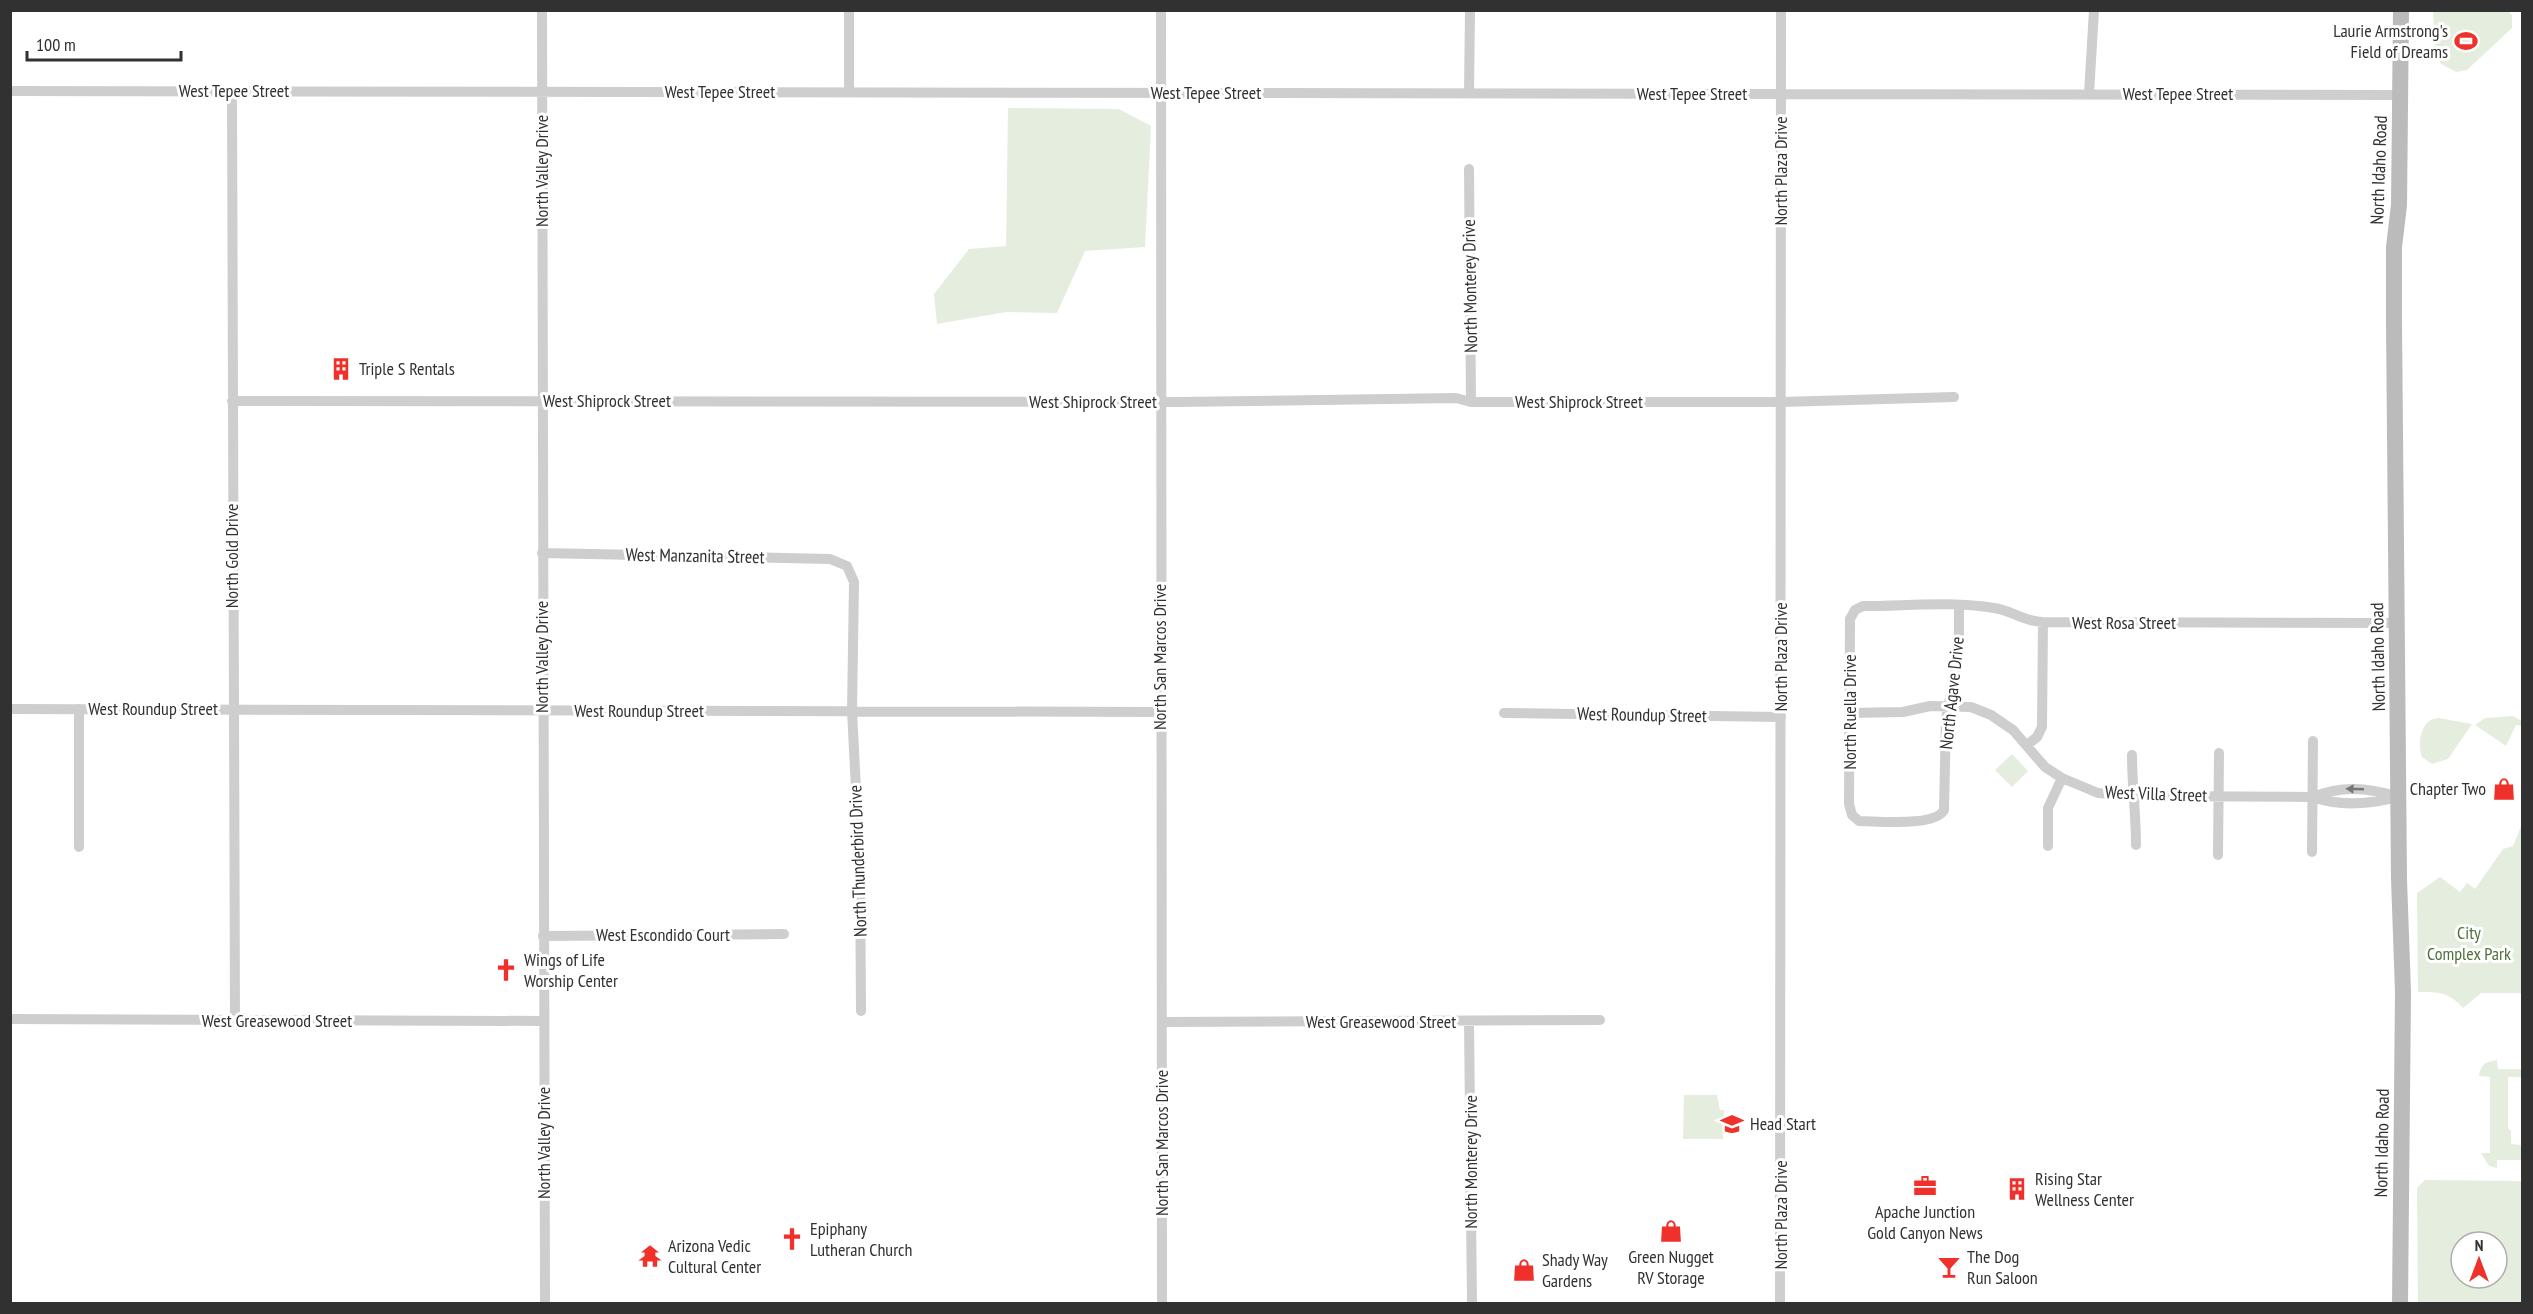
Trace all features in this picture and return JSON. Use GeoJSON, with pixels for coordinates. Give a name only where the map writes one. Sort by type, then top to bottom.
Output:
{"type":"FeatureCollection","features":[{"type":"Feature","properties":{"kind":"street","name":"North Valley Drive"},"geometry":{"type":"LineString","coordinates":[[542,10],[545,1304]]}},
{"type":"Feature","properties":{"kind":"street"},"geometry":{"type":"LineString","coordinates":[[849,10],[849,92]]}},
{"type":"Feature","properties":{"kind":"street","name":"North San Marcos Drive"},"geometry":{"type":"LineString","coordinates":[[1161,10],[1162,1304]]}},
{"type":"Feature","properties":{"kind":"street"},"geometry":{"type":"LineString","coordinates":[[1469,93],[1470,10]]}},
{"type":"Feature","properties":{"kind":"street","name":"North Plaza Drive"},"geometry":{"type":"LineString","coordinates":[[1780,1304],[1781,10]]}},
{"type":"Feature","properties":{"kind":"street"},"geometry":{"type":"LineString","coordinates":[[2089,94],[2094,10]]}},
{"type":"Feature","properties":{"kind":"street","name":"North Idaho Road"},"geometry":{"type":"LineString","coordinates":[[2400,10],[2399,206],[2394,247],[2396,623],[2403,992],[2400,1304]]}},
{"type":"Feature","properties":{"kind":"street","name":"West Tepee Street"},"geometry":{"type":"LineString","coordinates":[[10,91],[2401,95]]}},
{"type":"Feature","properties":{"kind":"street","name":"North Gold Drive"},"geometry":{"type":"LineString","coordinates":[[232,92],[235,1021]]}},
{"type":"Feature","properties":{"kind":"street","name":"North Monterey Drive"},"geometry":{"type":"LineString","coordinates":[[1468,169],[1471,402]]}},
{"type":"Feature","properties":{"kind":"street","name":"West Shiprock Street"},"geometry":{"type":"LineString","coordinates":[[232,401],[1161,402],[1456,398],[1471,402],[1782,402],[1954,397]]}},
{"type":"Feature","properties":{"kind":"street","name":"West Manzanita Street"},"geometry":{"type":"LineString","coordinates":[[542,553],[830,559],[847,566]]}},
{"type":"Feature","properties":{"kind":"street","name":"North Thunderbird Drive"},"geometry":{"type":"LineString","coordinates":[[847,566],[854,582],[852,711],[860,867],[861,1011]]}},
{"type":"Feature","properties":{"kind":"street","name":"West Rosa Street"},"geometry":{"type":"LineString","coordinates":[[1855,610],[1863,606],[1996,608],[2033,622],[2396,623]]}},
{"type":"Feature","properties":{"kind":"street","name":"North Agave Drive"},"geometry":{"type":"LineString","coordinates":[[1852,815],[1859,821],[1930,820],[1942,815],[1945,804],[1948,706],[1959,654],[1959,606]]}},
{"type":"Feature","properties":{"kind":"street","name":"North Ruella Drive"},"geometry":{"type":"LineString","coordinates":[[1852,815],[1849,804],[1850,619],[1855,610]]}},
{"type":"Feature","properties":{"kind":"street"},"geometry":{"type":"LineString","coordinates":[[2027,745],[2037,737],[2042,727],[2043,622]]}},
{"type":"Feature","properties":{"kind":"street","name":"West Villa Street"},"geometry":{"type":"LineString","coordinates":[[1850,713],[1903,712],[1930,706],[1971,707],[2013,730],[2045,767],[2062,778],[2098,793],[2134,796],[2313,797],[2334,789],[2371,790],[2399,797]]}},
{"type":"Feature","properties":{"kind":"street","name":"West Roundup Street"},"geometry":{"type":"LineString","coordinates":[[10,709],[1160,712]]}},
{"type":"Feature","properties":{"kind":"street"},"geometry":{"type":"LineString","coordinates":[[79,709],[79,847]]}},
{"type":"Feature","properties":{"kind":"street","name":"West Roundup Street"},"geometry":{"type":"LineString","coordinates":[[1504,713],[1781,717]]}},
{"type":"Feature","properties":{"kind":"street"},"geometry":{"type":"LineString","coordinates":[[2312,852],[2313,741]]}},
{"type":"Feature","properties":{"kind":"street"},"geometry":{"type":"LineString","coordinates":[[2218,855],[2219,753]]}},
{"type":"Feature","properties":{"kind":"street"},"geometry":{"type":"LineString","coordinates":[[2132,755],[2136,845]]}},
{"type":"Feature","properties":{"kind":"street"},"geometry":{"type":"LineString","coordinates":[[2048,846],[2048,808],[2062,778]]}},
{"type":"Feature","properties":{"kind":"street","name":"West Escondido Court"},"geometry":{"type":"LineString","coordinates":[[543,936],[784,934]]}},
{"type":"Feature","properties":{"kind":"street","name":"West Greasewood Street"},"geometry":{"type":"LineString","coordinates":[[10,1019],[543,1021]]}},
{"type":"Feature","properties":{"kind":"street","name":"West Greasewood Street"},"geometry":{"type":"LineString","coordinates":[[1162,1022],[1600,1020]]}},
{"type":"Feature","properties":{"kind":"street","name":"North Monterey Drive"},"geometry":{"type":"LineString","coordinates":[[1469,1021],[1472,1304]]}},
{"type":"Feature","properties":{"kind":"green space","name":"Laurie Armstrong's Field of Dreams"},"geometry":{"type":"Polygon","coordinates":[[[2433,11],[2508,11],[2512,15],[2512,28],[2467,70],[2456,72],[2441,64],[2435,54],[2433,11]]]}},
{"type":"Feature","properties":{"kind":"green space"},"geometry":{"type":"Polygon","coordinates":[[[1008,108],[1119,109],[1151,126],[1145,247],[1085,251],[1057,313],[1006,312],[937,324],[934,294],[969,249],[1006,246],[1008,108]]]}},
{"type":"Feature","properties":{"kind":"green space"},"geometry":{"type":"Polygon","coordinates":[[[2513,716],[2522,721],[2522,726],[2516,725],[2506,746],[2475,725],[2485,718],[2513,716]]]}},
{"type":"Feature","properties":{"kind":"green space"},"geometry":{"type":"Polygon","coordinates":[[[2439,718],[2472,724],[2448,759],[2432,764],[2422,757],[2420,739],[2428,722],[2439,718]]]}},
{"type":"Feature","properties":{"kind":"green space"},"geometry":{"type":"Polygon","coordinates":[[[2012,754],[2028,771],[2012,787],[1995,770],[2012,754]]]}},
{"type":"Feature","properties":{"kind":"green space","name":"City Complex Park"},"geometry":{"type":"Polygon","coordinates":[[[2522,824],[2522,993],[2481,993],[2463,1008],[2443,994],[2418,992],[2417,893],[2440,877],[2460,892],[2467,883],[2475,889],[2503,849],[2513,846],[2522,824]]]}},
{"type":"Feature","properties":{"kind":"green space"},"geometry":{"type":"Polygon","coordinates":[[[2497,1060],[2498,1069],[2522,1069],[2522,1077],[2508,1077],[2508,1128],[2511,1131],[2511,1144],[2522,1145],[2522,1160],[2497,1160],[2497,1168],[2489,1166],[2481,1153],[2490,1153],[2490,1077],[2479,1076],[2484,1064],[2497,1060]]]}},
{"type":"Feature","properties":{"kind":"green space"},"geometry":{"type":"Polygon","coordinates":[[[1684,1095],[1717,1095],[1720,1110],[1724,1110],[1723,1139],[1683,1139],[1684,1095]]]}},
{"type":"Feature","properties":{"kind":"green space"},"geometry":{"type":"Polygon","coordinates":[[[2425,1180],[2522,1181],[2522,1303],[2418,1303],[2417,1188],[2425,1180]]]}},
{"type":"Feature","properties":{"kind":"place","name":"Laurie Armstrong's Field of Dreams"},"geometry":{"type":"Point","coordinates":[2466,41]}},
{"type":"Feature","properties":{"kind":"place","name":"Triple S Rentals"},"geometry":{"type":"Point","coordinates":[341,369]}},
{"type":"Feature","properties":{"kind":"place","name":"Chapter Two"},"geometry":{"type":"Point","coordinates":[2504,789]}},
{"type":"Feature","properties":{"kind":"place","name":"Wings of Life Worship Center"},"geometry":{"type":"Point","coordinates":[506,970]}},
{"type":"Feature","properties":{"kind":"place","name":"Head Start"},"geometry":{"type":"Point","coordinates":[1732,1124]}},
{"type":"Feature","properties":{"kind":"place","name":"Apache Junction Gold Canyon News"},"geometry":{"type":"Point","coordinates":[1925,1186]}},
{"type":"Feature","properties":{"kind":"place","name":"Rising Star Wellness Center"},"geometry":{"type":"Point","coordinates":[2017,1189]}},
{"type":"Feature","properties":{"kind":"place","name":"Green Nugget RV Storage"},"geometry":{"type":"Point","coordinates":[1671,1231]}},
{"type":"Feature","properties":{"kind":"place","name":"Epiphany Lutheran Church"},"geometry":{"type":"Point","coordinates":[792,1239]}},
{"type":"Feature","properties":{"kind":"place","name":"Arizona Vedic Cultural Center"},"geometry":{"type":"Point","coordinates":[650,1256]}},
{"type":"Feature","properties":{"kind":"place","name":"The Dog Run Saloon"},"geometry":{"type":"Point","coordinates":[1949,1267]}},
{"type":"Feature","properties":{"kind":"place","name":"Shady Way Gardens"},"geometry":{"type":"Point","coordinates":[1524,1270]}}]}
